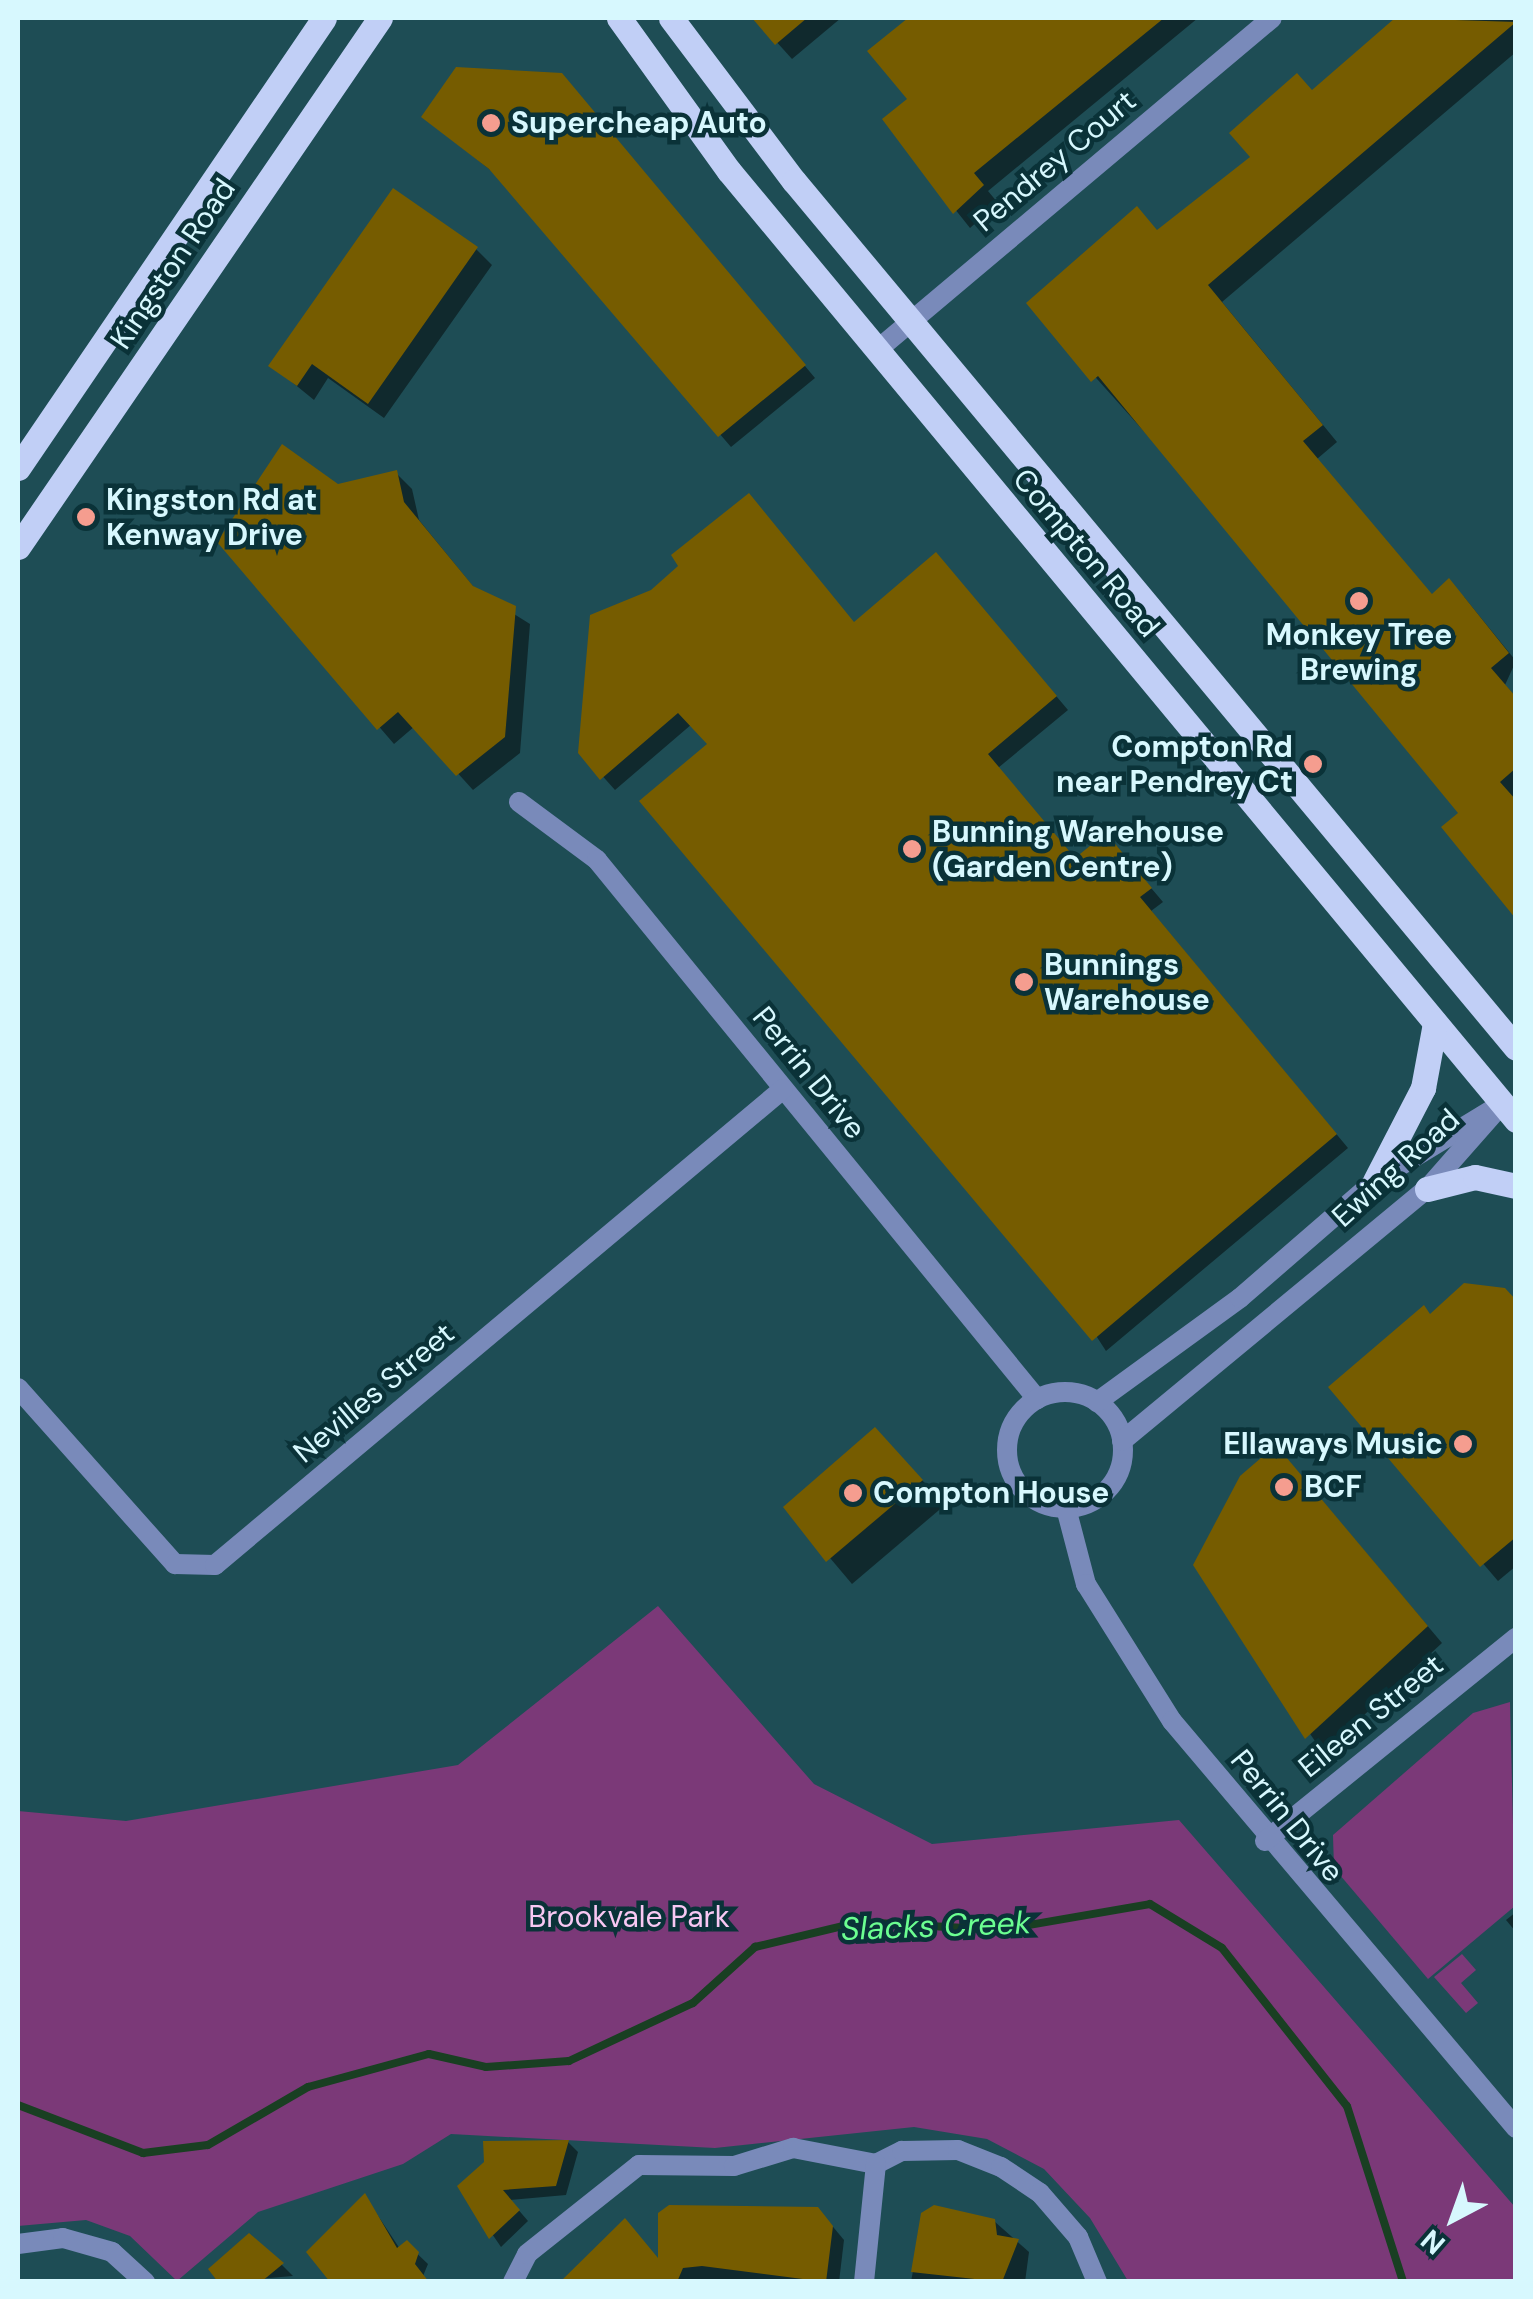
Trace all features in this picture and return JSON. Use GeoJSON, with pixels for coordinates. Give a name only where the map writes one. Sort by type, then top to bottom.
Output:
{"type":"FeatureCollection","features":[{"type":"Feature","properties":{"kind":"main road","name":"Kingston Road"},"geometry":{"type":"LineString","coordinates":[[18,468],[324,18]]}},
{"type":"Feature","properties":{"kind":"main road","name":"Kingston Road"},"geometry":{"type":"LineString","coordinates":[[18,547],[380,18]]}},
{"type":"Feature","properties":{"kind":"main road","name":"Compton Road"},"geometry":{"type":"LineString","coordinates":[[619,18],[876,351],[1509,1112]]}},
{"type":"Feature","properties":{"kind":"main road","name":"Compton Road"},"geometry":{"type":"LineString","coordinates":[[671,18],[911,321],[1516,1048]]}},
{"type":"Feature","properties":{"kind":"main road"},"geometry":{"type":"LineString","coordinates":[[1375,1181],[1423,1088],[1435,1024]]}},
{"type":"Feature","properties":{"kind":"main road"},"geometry":{"type":"LineString","coordinates":[[1427,1189],[1475,1177],[1516,1186]]}},
{"type":"Feature","properties":{"kind":"street","name":"Pendrey Court"},"geometry":{"type":"LineString","coordinates":[[876,351],[1272,18]]}},
{"type":"Feature","properties":{"kind":"street","name":"Perrin Drive"},"geometry":{"type":"LineString","coordinates":[[519,802],[596,860],[1037,1399]]}},
{"type":"Feature","properties":{"kind":"street","name":"Nevilles Street"},"geometry":{"type":"LineString","coordinates":[[18,1388],[175,1564],[215,1566],[783,1089]]}},
{"type":"Feature","properties":{"kind":"street","name":"Ewing Road"},"geometry":{"type":"LineString","coordinates":[[1097,1402],[1226,1308],[1375,1181],[1509,1112]]}},
{"type":"Feature","properties":{"kind":"street","name":"Ewing Road"},"geometry":{"type":"LineString","coordinates":[[1122,1441],[1427,1189],[1509,1112]]}},
{"type":"Feature","properties":{"kind":"street"},"geometry":{"type":"LineString","coordinates":[[1070,1392],[1097,1402],[1122,1441],[1106,1492],[1066,1508],[1030,1496],[1009,1467],[1010,1430],[1037,1399],[1070,1392]]}},
{"type":"Feature","properties":{"kind":"street","name":"Perrin Drive"},"geometry":{"type":"LineString","coordinates":[[1066,1508],[1100,1611],[1266,1841],[1516,2128]]}},
{"type":"Feature","properties":{"kind":"street","name":"Eileen Street"},"geometry":{"type":"LineString","coordinates":[[1266,1841],[1516,1638]]}},
{"type":"Feature","properties":{"kind":"street"},"geometry":{"type":"LineString","coordinates":[[513,2282],[527,2254],[639,2164],[734,2166],[793,2148],[876,2164],[902,2151],[958,2150],[1001,2167],[1040,2193],[1078,2237],[1097,2282]]}},
{"type":"Feature","properties":{"kind":"street"},"geometry":{"type":"LineString","coordinates":[[864,2282],[876,2164]]}},
{"type":"Feature","properties":{"kind":"street"},"geometry":{"type":"LineString","coordinates":[[18,2244],[63,2238],[112,2252],[146,2282]]}},
{"type":"Feature","properties":{"kind":"green space","name":"Brookvale Park"},"geometry":{"type":"Polygon","coordinates":[[[658,1606],[814,1784],[932,1844],[1179,1820],[1515,2207],[1516,2281],[1128,2281],[1090,2218],[1044,2169],[987,2139],[914,2127],[715,2148],[451,2134],[403,2164],[258,2212],[177,2281],[130,2236],[86,2220],[18,2226],[18,1811],[126,1821],[458,1765],[658,1606]]]}},
{"type":"Feature","properties":{"kind":"green space"},"geometry":{"type":"Polygon","coordinates":[[[1510,1702],[1515,1906],[1428,1979],[1334,1868],[1333,1835],[1473,1713],[1510,1702]]]}},
{"type":"Feature","properties":{"kind":"green space"},"geometry":{"type":"Polygon","coordinates":[[[1462,1954],[1476,1970],[1461,1983],[1478,2003],[1466,2013],[1434,1977],[1462,1954]]]}},
{"type":"Feature","properties":{"kind":"building"},"geometry":{"type":"Polygon","coordinates":[[[752,18],[807,18],[775,45],[752,18]]]}},
{"type":"Feature","properties":{"kind":"building"},"geometry":{"type":"Polygon","coordinates":[[[908,18],[1164,18],[974,173],[984,185],[953,214],[882,119],[907,99],[867,51],[908,18]]]}},
{"type":"Feature","properties":{"kind":"building"},"geometry":{"type":"Polygon","coordinates":[[[1395,18],[1516,22],[1208,285],[1323,425],[1303,441],[1432,594],[1449,578],[1509,653],[1491,668],[1516,697],[1516,768],[1500,782],[1516,800],[1516,919],[1441,827],[1458,813],[1098,376],[1091,382],[1026,303],[1137,206],[1157,230],[1250,157],[1229,133],[1297,73],[1312,90],[1395,18]]]}},
{"type":"Feature","properties":{"kind":"building"},"geometry":{"type":"Polygon","coordinates":[[[456,67],[562,73],[806,365],[718,437],[489,169],[421,117],[456,67]]]}},
{"type":"Feature","properties":{"kind":"building"},"geometry":{"type":"Polygon","coordinates":[[[393,188],[478,247],[368,404],[312,364],[297,386],[268,366],[393,188]]]}},
{"type":"Feature","properties":{"kind":"building"},"geometry":{"type":"Polygon","coordinates":[[[282,444],[338,484],[397,470],[404,502],[473,586],[516,606],[505,737],[456,776],[398,712],[377,730],[217,542],[282,444]]]}},
{"type":"Feature","properties":{"kind":"building"},"geometry":{"type":"Polygon","coordinates":[[[749,493],[854,622],[936,552],[1057,696],[988,754],[1075,858],[1106,833],[1152,888],[1140,897],[1337,1134],[1092,1341],[639,801],[707,744],[678,713],[600,780],[578,753],[590,615],[651,590],[678,566],[671,555],[749,493]]]}},
{"type":"Feature","properties":{"kind":"building"},"geometry":{"type":"Polygon","coordinates":[[[1464,1283],[1505,1288],[1516,1300],[1516,1537],[1480,1567],[1328,1387],[1424,1305],[1430,1314],[1464,1283]]]}},
{"type":"Feature","properties":{"kind":"building","name":"Compton House"},"geometry":{"type":"Polygon","coordinates":[[[875,1427],[923,1480],[826,1562],[783,1507],[875,1427]]]}},
{"type":"Feature","properties":{"kind":"building"},"geometry":{"type":"Polygon","coordinates":[[[1276,1445],[1428,1626],[1305,1739],[1193,1565],[1240,1476],[1276,1445]]]}},
{"type":"Feature","properties":{"kind":"building"},"geometry":{"type":"Polygon","coordinates":[[[569,2140],[556,2186],[503,2190],[520,2210],[489,2239],[457,2186],[484,2162],[483,2141],[569,2140]]]}},
{"type":"Feature","properties":{"kind":"building"},"geometry":{"type":"Polygon","coordinates":[[[365,2193],[397,2248],[407,2240],[419,2252],[415,2264],[429,2282],[330,2282],[306,2252],[365,2193]]]}},
{"type":"Feature","properties":{"kind":"building"},"geometry":{"type":"Polygon","coordinates":[[[669,2205],[818,2207],[833,2226],[826,2282],[702,2266],[683,2268],[677,2282],[560,2282],[625,2218],[658,2258],[658,2213],[669,2205]]]}},
{"type":"Feature","properties":{"kind":"building"},"geometry":{"type":"Polygon","coordinates":[[[934,2205],[995,2219],[997,2235],[1019,2239],[1002,2282],[911,2272],[921,2213],[934,2205]]]}},
{"type":"Feature","properties":{"kind":"building"},"geometry":{"type":"Polygon","coordinates":[[[249,2233],[284,2263],[261,2282],[218,2282],[208,2269],[249,2233]]]}},
{"type":"Feature","properties":{"kind":"waterway","name":"Slacks Creek"},"geometry":{"type":"LineString","coordinates":[[18,2105],[143,2153],[208,2145],[308,2087],[429,2054],[486,2067],[569,2061],[693,2003],[755,1947],[860,1922],[1000,1930],[1150,1904],[1222,1948],[1347,2106],[1403,2282]]}},
{"type":"Feature","properties":{"kind":"place","name":"Supercheap Auto"},"geometry":{"type":"Point","coordinates":[491,123]}},
{"type":"Feature","properties":{"kind":"place","name":"Kingston Rd at Kenway Drive"},"geometry":{"type":"Point","coordinates":[86,517]}},
{"type":"Feature","properties":{"kind":"place","name":"Monkey Tree Brewing"},"geometry":{"type":"Point","coordinates":[1359,601]}},
{"type":"Feature","properties":{"kind":"place","name":"Compton Rd near Pendrey Ct"},"geometry":{"type":"Point","coordinates":[1313,764]}},
{"type":"Feature","properties":{"kind":"place","name":"Bunning Warehouse (Garden Centre)"},"geometry":{"type":"Point","coordinates":[912,849]}},
{"type":"Feature","properties":{"kind":"place","name":"Bunnings Warehouse"},"geometry":{"type":"Point","coordinates":[1024,982]}},
{"type":"Feature","properties":{"kind":"place","name":"Ellaways Music"},"geometry":{"type":"Point","coordinates":[1463,1444]}},
{"type":"Feature","properties":{"kind":"place","name":"BCF"},"geometry":{"type":"Point","coordinates":[1284,1487]}},
{"type":"Feature","properties":{"kind":"place","name":"Compton House"},"geometry":{"type":"Point","coordinates":[853,1493]}}]}
